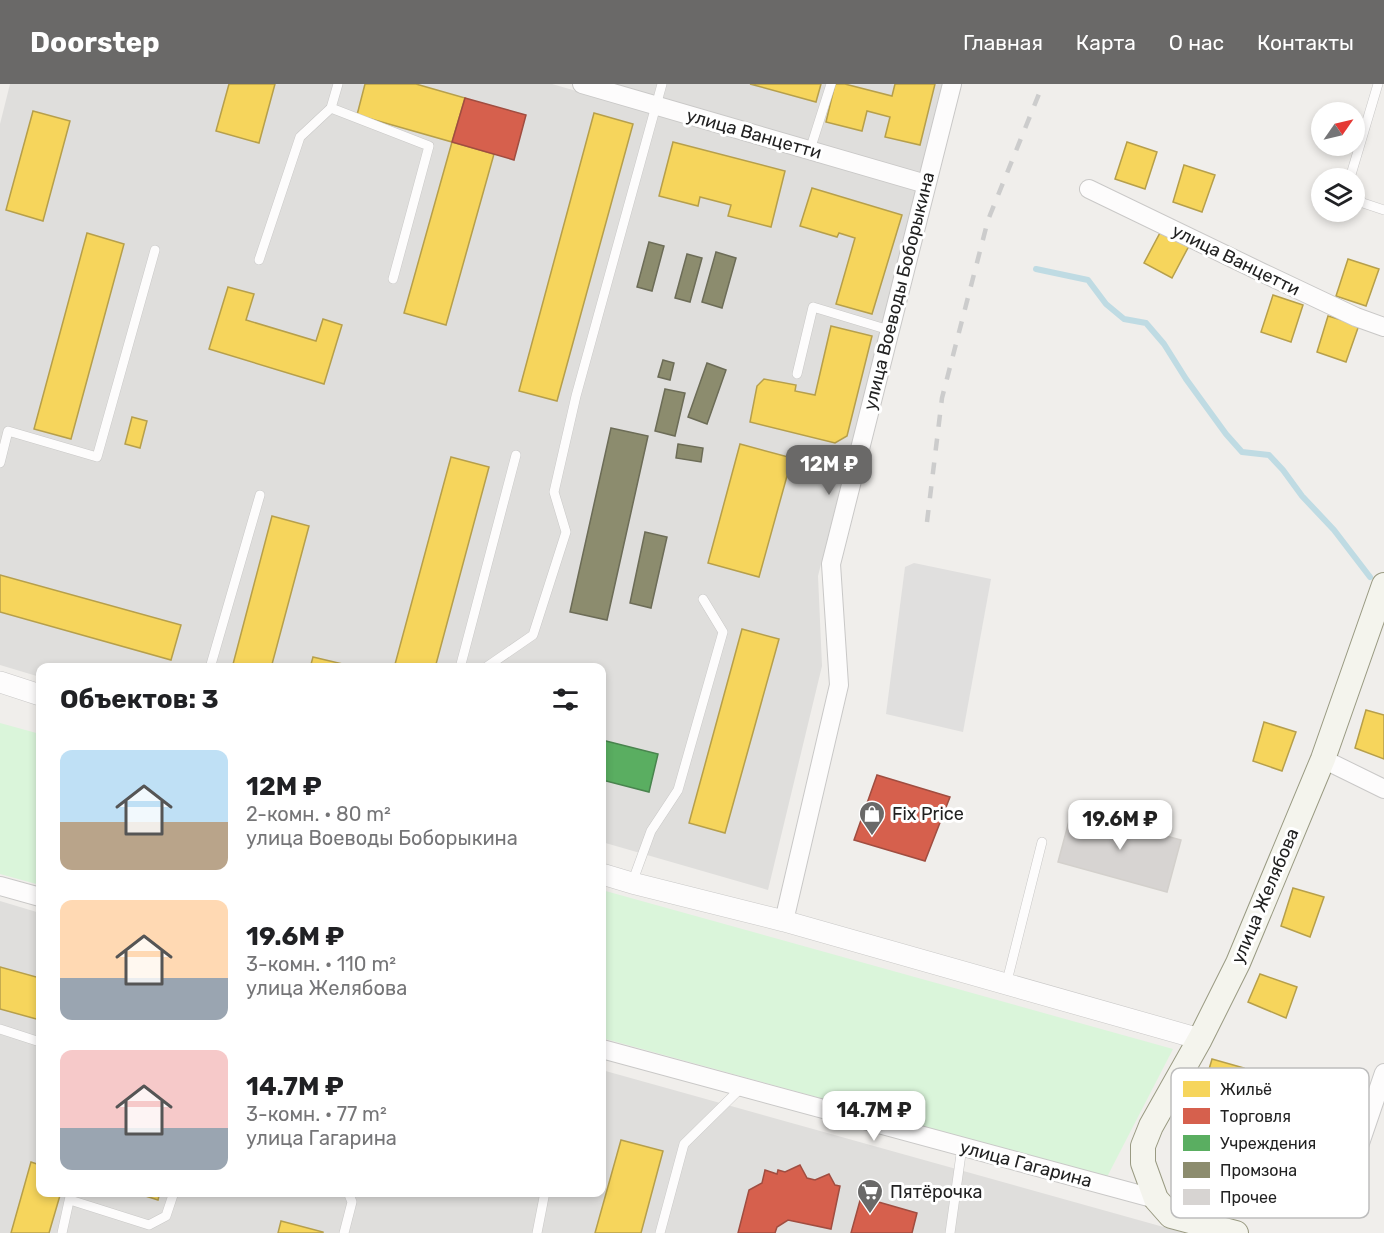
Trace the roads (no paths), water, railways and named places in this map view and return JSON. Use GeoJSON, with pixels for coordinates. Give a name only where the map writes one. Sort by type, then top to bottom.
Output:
{"type":"FeatureCollection","features":[{"type":"Feature","properties":{"kind":"main road","name":"улица Желябова"},"geometry":{"type":"LineString","coordinates":[[1184,1068],[1238,963],[1323,759],[1384,585]]}},
{"type":"Feature","properties":{"kind":"main road","name":"улица Желябова"},"geometry":{"type":"LineString","coordinates":[[1156,1199],[1143,1163],[1143,1146],[1151,1126],[1171,1090]]}},
{"type":"Feature","properties":{"kind":"main road","name":"улица Гагарина"},"geometry":{"type":"LineString","coordinates":[[1156,1199],[1171,1215]]}},
{"type":"Feature","properties":{"kind":"main road","name":"улица Гагарина"},"geometry":{"type":"LineString","coordinates":[[1180,1218],[1236,1233]]}},
{"type":"Feature","properties":{"kind":"street","name":"улица Воеводы Боборыкина"},"geometry":{"type":"LineString","coordinates":[[784,921],[839,685],[831,564],[952,84]]}},
{"type":"Feature","properties":{"kind":"street","name":"улица Ванцетти"},"geometry":{"type":"LineString","coordinates":[[587,85],[926,184]]}},
{"type":"Feature","properties":{"kind":"street","name":"улица Ванцетти"},"geometry":{"type":"LineString","coordinates":[[1089,189],[1356,317],[1384,327]]}},
{"type":"Feature","properties":{"kind":"street"},"geometry":{"type":"LineString","coordinates":[[0,682],[36,694]]}},
{"type":"Feature","properties":{"kind":"street"},"geometry":{"type":"LineString","coordinates":[[1323,759],[1384,789]]}},
{"type":"Feature","properties":{"kind":"street"},"geometry":{"type":"LineString","coordinates":[[606,875],[632,884],[784,921],[1200,1039]]}},
{"type":"Feature","properties":{"kind":"street"},"geometry":{"type":"LineString","coordinates":[[0,886],[36,896]]}},
{"type":"Feature","properties":{"kind":"street","name":"улица Гагарина"},"geometry":{"type":"LineString","coordinates":[[606,1050],[1156,1199]]}},
{"type":"Feature","properties":{"kind":"street"},"geometry":{"type":"LineString","coordinates":[[1369,1117],[1384,1073]]}},
{"type":"Feature","properties":{"kind":"lane"},"geometry":{"type":"LineString","coordinates":[[259,260],[300,137],[331,108],[338,84]]}},
{"type":"Feature","properties":{"kind":"lane"},"geometry":{"type":"LineString","coordinates":[[492,663],[533,635],[566,532],[554,492],[576,396],[662,84]]}},
{"type":"Feature","properties":{"kind":"lane"},"geometry":{"type":"LineString","coordinates":[[810,150],[831,84]]}},
{"type":"Feature","properties":{"kind":"lane"},"geometry":{"type":"LineString","coordinates":[[1353,168],[1378,84]]}},
{"type":"Feature","properties":{"kind":"lane"},"geometry":{"type":"LineString","coordinates":[[331,108],[429,146],[393,279]]}},
{"type":"Feature","properties":{"kind":"lane"},"geometry":{"type":"LineString","coordinates":[[1365,204],[1384,210]]}},
{"type":"Feature","properties":{"kind":"lane"},"geometry":{"type":"LineString","coordinates":[[0,464],[8,431],[97,458],[155,250]]}},
{"type":"Feature","properties":{"kind":"lane"},"geometry":{"type":"LineString","coordinates":[[797,374],[813,307],[889,330]]}},
{"type":"Feature","properties":{"kind":"lane"},"geometry":{"type":"LineString","coordinates":[[461,663],[516,455]]}},
{"type":"Feature","properties":{"kind":"lane"},"geometry":{"type":"LineString","coordinates":[[211,663],[260,495]]}},
{"type":"Feature","properties":{"kind":"lane"},"geometry":{"type":"LineString","coordinates":[[632,884],[651,831],[678,790],[723,632],[703,599]]}},
{"type":"Feature","properties":{"kind":"lane"},"geometry":{"type":"LineString","coordinates":[[1006,984],[1042,842]]}},
{"type":"Feature","properties":{"kind":"lane"},"geometry":{"type":"LineString","coordinates":[[0,1029],[36,1041]]}},
{"type":"Feature","properties":{"kind":"lane"},"geometry":{"type":"LineString","coordinates":[[660,1233],[684,1144],[742,1087]]}},
{"type":"Feature","properties":{"kind":"lane"},"geometry":{"type":"LineString","coordinates":[[950,1233],[962,1147]]}},
{"type":"Feature","properties":{"kind":"lane"},"geometry":{"type":"LineString","coordinates":[[62,1233],[71,1197]]}},
{"type":"Feature","properties":{"kind":"lane"},"geometry":{"type":"LineString","coordinates":[[74,1197],[149,1225],[166,1216],[172,1197]]}},
{"type":"Feature","properties":{"kind":"lane"},"geometry":{"type":"LineString","coordinates":[[344,1233],[352,1202],[350,1197]]}},
{"type":"Feature","properties":{"kind":"lane"},"geometry":{"type":"LineString","coordinates":[[537,1233],[544,1197]]}},
{"type":"Feature","properties":{"kind":"waterway"},"geometry":{"type":"LineString","coordinates":[[1036,269],[1088,280],[1106,304],[1124,319],[1146,323],[1164,344],[1226,434],[1242,452],[1269,455],[1302,496],[1334,530],[1370,577]]}},
{"type":"Feature","properties":{"kind":"railway"},"geometry":{"type":"LineString","coordinates":[[927,522],[942,398],[988,220],[1043,84]]}},
{"type":"Feature","properties":{"kind":"place","name":"Fix Price"},"geometry":{"type":"Point","coordinates":[872,837]}},
{"type":"Feature","properties":{"kind":"place","name":"Пятёрочка"},"geometry":{"type":"Point","coordinates":[870,1215]}}]}
